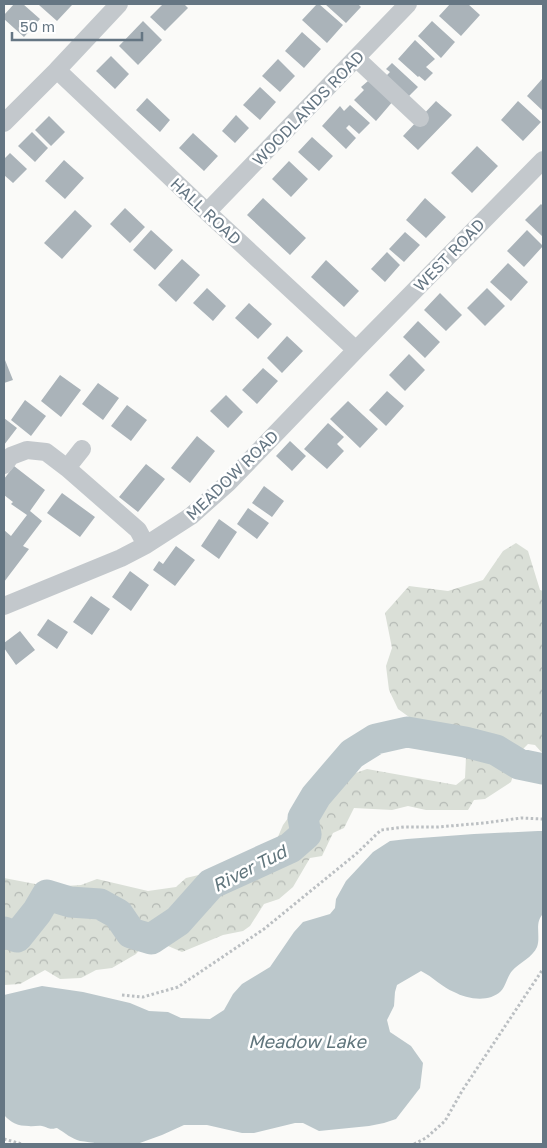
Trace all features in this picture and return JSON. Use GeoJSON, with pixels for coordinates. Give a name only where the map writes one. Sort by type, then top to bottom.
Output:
{"type":"FeatureCollection","features":[{"type":"Feature","properties":{"kind":"street"},"geometry":{"type":"LineString","coordinates":[[4,123],[57,70],[118,4]]}},
{"type":"Feature","properties":{"kind":"street","name":"WOODLANDS ROAD"},"geometry":{"type":"LineString","coordinates":[[207,212],[408,4]]}},
{"type":"Feature","properties":{"kind":"street"},"geometry":{"type":"LineString","coordinates":[[356,58],[420,118]]}},
{"type":"Feature","properties":{"kind":"street","name":"HALL ROAD"},"geometry":{"type":"LineString","coordinates":[[57,70],[356,350]]}},
{"type":"Feature","properties":{"kind":"street","name":"WEST ROAD"},"geometry":{"type":"LineString","coordinates":[[356,350],[543,160]]}},
{"type":"Feature","properties":{"kind":"street","name":"MEADOW ROAD"},"geometry":{"type":"LineString","coordinates":[[4,606],[122,558],[191,516],[220,489],[356,350]]}},
{"type":"Feature","properties":{"kind":"street"},"geometry":{"type":"LineString","coordinates":[[67,468],[82,449]]}},
{"type":"Feature","properties":{"kind":"street"},"geometry":{"type":"LineString","coordinates":[[4,464],[11,456],[27,450],[46,452],[138,530],[146,545]]}},
{"type":"Feature","properties":{"kind":"path"},"geometry":{"type":"LineString","coordinates":[[122,995],[142,997],[178,987],[264,929],[356,854],[381,830],[404,827],[438,827],[521,818],[543,820]]}},
{"type":"Feature","properties":{"kind":"path"},"geometry":{"type":"LineString","coordinates":[[414,1144],[426,1138],[444,1120],[543,969]]}},
{"type":"Feature","properties":{"kind":"path"},"geometry":{"type":"LineString","coordinates":[[4,1139],[22,1144]]}},
{"type":"Feature","properties":{"kind":"green space"},"geometry":{"type":"Polygon","coordinates":[[[516,543],[528,551],[540,590],[543,591],[543,754],[535,745],[528,744],[521,751],[511,782],[485,799],[474,800],[468,810],[426,810],[408,806],[392,810],[354,808],[344,828],[333,833],[322,856],[310,858],[293,887],[279,899],[264,904],[250,926],[243,931],[223,935],[182,952],[168,946],[141,948],[136,954],[112,968],[96,970],[81,978],[60,979],[45,970],[20,984],[4,985],[4,878],[51,887],[81,885],[97,879],[148,891],[176,887],[186,878],[207,873],[242,877],[260,871],[265,867],[283,825],[299,803],[304,791],[367,769],[456,785],[465,778],[466,758],[398,709],[389,690],[386,666],[392,648],[385,613],[409,586],[448,591],[483,580],[503,551],[516,543]]]}},
{"type":"Feature","properties":{"kind":"water","name":"Meadow Lake"},"geometry":{"type":"Polygon","coordinates":[[[543,831],[543,914],[538,925],[537,947],[532,954],[512,971],[501,991],[490,997],[471,998],[450,990],[421,971],[397,985],[394,1006],[387,1020],[390,1032],[411,1046],[423,1063],[420,1088],[396,1119],[369,1126],[319,1131],[303,1123],[295,1123],[254,1133],[242,1133],[207,1125],[184,1125],[137,1144],[98,1144],[77,1140],[57,1128],[50,1129],[40,1126],[18,1125],[4,1115],[4,995],[42,986],[83,992],[130,1003],[149,1011],[168,1012],[181,1018],[210,1019],[224,1010],[233,994],[242,984],[270,967],[303,922],[330,914],[335,908],[336,899],[346,881],[373,852],[390,841],[474,834],[543,831]]]}},
{"type":"Feature","properties":{"kind":"building"},"geometry":{"type":"Polygon","coordinates":[[[14,4],[23,4],[40,19],[24,37],[4,19],[4,15],[14,4]]]}},
{"type":"Feature","properties":{"kind":"building"},"geometry":{"type":"Polygon","coordinates":[[[40,4],[71,4],[72,5],[57,21],[40,4]]]}},
{"type":"Feature","properties":{"kind":"building"},"geometry":{"type":"Polygon","coordinates":[[[163,4],[184,4],[188,8],[165,31],[150,17],[163,4]]]}},
{"type":"Feature","properties":{"kind":"building"},"geometry":{"type":"Polygon","coordinates":[[[317,4],[343,25],[327,43],[302,20],[317,4]]]}},
{"type":"Feature","properties":{"kind":"building"},"geometry":{"type":"Polygon","coordinates":[[[325,4],[358,4],[361,7],[346,23],[325,4]]]}},
{"type":"Feature","properties":{"kind":"building"},"geometry":{"type":"Polygon","coordinates":[[[450,4],[468,4],[480,15],[461,36],[439,16],[450,4]]]}},
{"type":"Feature","properties":{"kind":"building"},"geometry":{"type":"Polygon","coordinates":[[[143,21],[162,40],[138,65],[119,46],[143,21]]]}},
{"type":"Feature","properties":{"kind":"building"},"geometry":{"type":"Polygon","coordinates":[[[432,21],[455,42],[441,58],[418,36],[432,21]]]}},
{"type":"Feature","properties":{"kind":"building"},"geometry":{"type":"Polygon","coordinates":[[[302,32],[321,49],[304,68],[285,51],[302,32]]]}},
{"type":"Feature","properties":{"kind":"building"},"geometry":{"type":"Polygon","coordinates":[[[415,40],[435,59],[426,67],[433,73],[425,81],[398,59],[415,40]]]}},
{"type":"Feature","properties":{"kind":"building"},"geometry":{"type":"Polygon","coordinates":[[[111,56],[129,74],[115,89],[96,71],[111,56]]]}},
{"type":"Feature","properties":{"kind":"building"},"geometry":{"type":"Polygon","coordinates":[[[278,59],[295,76],[280,92],[262,76],[278,59]]]}},
{"type":"Feature","properties":{"kind":"building"},"geometry":{"type":"Polygon","coordinates":[[[392,63],[418,87],[405,100],[383,79],[390,72],[386,69],[392,63]]]}},
{"type":"Feature","properties":{"kind":"building"},"geometry":{"type":"Polygon","coordinates":[[[542,79],[543,81],[543,111],[527,96],[542,79]]]}},
{"type":"Feature","properties":{"kind":"building"},"geometry":{"type":"Polygon","coordinates":[[[368,81],[394,100],[376,121],[354,100],[364,90],[361,87],[368,81]]]}},
{"type":"Feature","properties":{"kind":"building"},"geometry":{"type":"Polygon","coordinates":[[[260,87],[276,102],[260,120],[243,105],[260,87]]]}},
{"type":"Feature","properties":{"kind":"building"},"geometry":{"type":"Polygon","coordinates":[[[147,98],[170,120],[160,132],[136,110],[147,98]]]}},
{"type":"Feature","properties":{"kind":"building"},"geometry":{"type":"Polygon","coordinates":[[[436,101],[452,115],[418,150],[403,136],[436,101]]]}},
{"type":"Feature","properties":{"kind":"building"},"geometry":{"type":"Polygon","coordinates":[[[518,101],[541,122],[523,141],[501,120],[518,101]]]}},
{"type":"Feature","properties":{"kind":"building"},"geometry":{"type":"Polygon","coordinates":[[[350,105],[370,123],[359,134],[349,125],[346,128],[356,138],[346,149],[322,126],[340,106],[344,111],[350,105]]]}},
{"type":"Feature","properties":{"kind":"building"},"geometry":{"type":"Polygon","coordinates":[[[236,115],[249,128],[235,143],[222,131],[236,115]]]}},
{"type":"Feature","properties":{"kind":"building"},"geometry":{"type":"Polygon","coordinates":[[[49,116],[65,132],[51,146],[35,130],[49,116]]]}},
{"type":"Feature","properties":{"kind":"building"},"geometry":{"type":"Polygon","coordinates":[[[32,132],[48,148],[35,162],[18,146],[32,132]]]}},
{"type":"Feature","properties":{"kind":"building"},"geometry":{"type":"Polygon","coordinates":[[[193,133],[218,156],[204,171],[179,148],[193,133]]]}},
{"type":"Feature","properties":{"kind":"building"},"geometry":{"type":"Polygon","coordinates":[[[312,137],[333,156],[319,171],[298,152],[312,137]]]}},
{"type":"Feature","properties":{"kind":"building"},"geometry":{"type":"Polygon","coordinates":[[[477,146],[498,166],[472,193],[451,173],[477,146]]]}},
{"type":"Feature","properties":{"kind":"building"},"geometry":{"type":"Polygon","coordinates":[[[10,153],[27,169],[13,183],[4,175],[4,159],[10,153]]]}},
{"type":"Feature","properties":{"kind":"building"},"geometry":{"type":"Polygon","coordinates":[[[64,160],[84,178],[65,199],[45,181],[64,160]]]}},
{"type":"Feature","properties":{"kind":"building"},"geometry":{"type":"Polygon","coordinates":[[[289,161],[308,179],[291,197],[272,179],[289,161]]]}},
{"type":"Feature","properties":{"kind":"building"},"geometry":{"type":"Polygon","coordinates":[[[263,198],[306,238],[290,255],[247,215],[263,198]]]}},
{"type":"Feature","properties":{"kind":"building"},"geometry":{"type":"Polygon","coordinates":[[[425,198],[446,217],[426,238],[406,220],[425,198]]]}},
{"type":"Feature","properties":{"kind":"building"},"geometry":{"type":"Polygon","coordinates":[[[541,204],[543,206],[543,237],[525,220],[541,204]]]}},
{"type":"Feature","properties":{"kind":"building"},"geometry":{"type":"Polygon","coordinates":[[[125,208],[145,227],[130,243],[110,224],[125,208]]]}},
{"type":"Feature","properties":{"kind":"building"},"geometry":{"type":"Polygon","coordinates":[[[75,210],[92,226],[62,259],[44,243],[75,210]]]}},
{"type":"Feature","properties":{"kind":"building"},"geometry":{"type":"Polygon","coordinates":[[[151,230],[173,250],[155,270],[133,250],[151,230]]]}},
{"type":"Feature","properties":{"kind":"building"},"geometry":{"type":"Polygon","coordinates":[[[527,230],[543,246],[524,267],[507,251],[527,230]]]}},
{"type":"Feature","properties":{"kind":"building"},"geometry":{"type":"Polygon","coordinates":[[[405,232],[420,245],[404,262],[389,249],[405,232]]]}},
{"type":"Feature","properties":{"kind":"building"},"geometry":{"type":"Polygon","coordinates":[[[387,252],[400,265],[385,282],[371,269],[387,252]]]}},
{"type":"Feature","properties":{"kind":"building"},"geometry":{"type":"Polygon","coordinates":[[[182,259],[200,275],[176,302],[158,285],[182,259]]]}},
{"type":"Feature","properties":{"kind":"building"},"geometry":{"type":"Polygon","coordinates":[[[326,260],[359,291],[344,307],[311,277],[326,260]]]}},
{"type":"Feature","properties":{"kind":"building"},"geometry":{"type":"Polygon","coordinates":[[[508,263],[528,282],[511,301],[490,282],[508,263]]]}},
{"type":"Feature","properties":{"kind":"building"},"geometry":{"type":"Polygon","coordinates":[[[207,288],[226,306],[213,321],[193,303],[207,288]]]}},
{"type":"Feature","properties":{"kind":"building"},"geometry":{"type":"Polygon","coordinates":[[[487,288],[505,306],[485,326],[467,308],[487,288]]]}},
{"type":"Feature","properties":{"kind":"building"},"geometry":{"type":"Polygon","coordinates":[[[440,293],[462,315],[446,331],[424,310],[440,293]]]}},
{"type":"Feature","properties":{"kind":"building"},"geometry":{"type":"Polygon","coordinates":[[[249,303],[272,324],[258,339],[235,318],[249,303]]]}},
{"type":"Feature","properties":{"kind":"building"},"geometry":{"type":"Polygon","coordinates":[[[418,321],[440,342],[425,358],[403,337],[418,321]]]}},
{"type":"Feature","properties":{"kind":"building"},"geometry":{"type":"Polygon","coordinates":[[[287,336],[303,351],[282,373],[267,358],[287,336]]]}},
{"type":"Feature","properties":{"kind":"building"},"geometry":{"type":"Polygon","coordinates":[[[409,354],[425,370],[405,391],[389,375],[409,354]]]}},
{"type":"Feature","properties":{"kind":"building"},"geometry":{"type":"Polygon","coordinates":[[[4,360],[13,380],[4,383],[4,360]]]}},
{"type":"Feature","properties":{"kind":"building"},"geometry":{"type":"Polygon","coordinates":[[[263,368],[278,381],[257,404],[242,390],[263,368]]]}},
{"type":"Feature","properties":{"kind":"building"},"geometry":{"type":"Polygon","coordinates":[[[60,375],[81,390],[61,417],[41,401],[60,375]]]}},
{"type":"Feature","properties":{"kind":"building"},"geometry":{"type":"Polygon","coordinates":[[[98,383],[119,398],[103,420],[82,404],[98,383]]]}},
{"type":"Feature","properties":{"kind":"building"},"geometry":{"type":"Polygon","coordinates":[[[387,391],[404,406],[386,426],[369,410],[387,391]]]}},
{"type":"Feature","properties":{"kind":"building"},"geometry":{"type":"Polygon","coordinates":[[[226,395],[243,412],[228,428],[210,411],[226,395]]]}},
{"type":"Feature","properties":{"kind":"building"},"geometry":{"type":"Polygon","coordinates":[[[25,400],[46,416],[31,436],[11,420],[25,400]]]}},
{"type":"Feature","properties":{"kind":"building"},"geometry":{"type":"Polygon","coordinates":[[[348,401],[378,429],[360,448],[330,419],[348,401]]]}},
{"type":"Feature","properties":{"kind":"building"},"geometry":{"type":"Polygon","coordinates":[[[127,405],[147,420],[131,441],[111,426],[127,405]]]}},
{"type":"Feature","properties":{"kind":"building"},"geometry":{"type":"Polygon","coordinates":[[[4,418],[17,428],[4,445],[4,418]]]}},
{"type":"Feature","properties":{"kind":"building"},"geometry":{"type":"Polygon","coordinates":[[[328,423],[344,437],[337,444],[344,451],[327,469],[304,449],[328,423]]]}},
{"type":"Feature","properties":{"kind":"building"},"geometry":{"type":"Polygon","coordinates":[[[197,436],[215,451],[190,483],[171,468],[197,436]]]}},
{"type":"Feature","properties":{"kind":"building"},"geometry":{"type":"Polygon","coordinates":[[[290,441],[306,456],[292,471],[276,456],[290,441]]]}},
{"type":"Feature","properties":{"kind":"building"},"geometry":{"type":"Polygon","coordinates":[[[146,464],[165,479],[138,512],[119,497],[146,464]]]}},
{"type":"Feature","properties":{"kind":"building"},"geometry":{"type":"Polygon","coordinates":[[[14,466],[45,490],[30,511],[42,521],[23,546],[29,549],[4,582],[4,530],[11,536],[27,515],[11,504],[13,502],[4,495],[4,479],[14,466]]]}},
{"type":"Feature","properties":{"kind":"building"},"geometry":{"type":"Polygon","coordinates":[[[264,486],[284,501],[272,517],[252,503],[264,486]]]}},
{"type":"Feature","properties":{"kind":"building"},"geometry":{"type":"Polygon","coordinates":[[[62,493],[95,517],[80,537],[47,513],[62,493]]]}},
{"type":"Feature","properties":{"kind":"building"},"geometry":{"type":"Polygon","coordinates":[[[248,508],[269,523],[257,539],[237,524],[248,508]]]}},
{"type":"Feature","properties":{"kind":"building"},"geometry":{"type":"Polygon","coordinates":[[[219,519],[237,532],[219,559],[201,546],[219,519]]]}},
{"type":"Feature","properties":{"kind":"building"},"geometry":{"type":"Polygon","coordinates":[[[176,546],[195,560],[175,586],[153,570],[159,561],[163,564],[176,546]]]}},
{"type":"Feature","properties":{"kind":"building"},"geometry":{"type":"Polygon","coordinates":[[[130,571],[149,585],[131,611],[112,597],[130,571]]]}},
{"type":"Feature","properties":{"kind":"building"},"geometry":{"type":"Polygon","coordinates":[[[91,596],[110,609],[92,635],[73,622],[91,596]]]}},
{"type":"Feature","properties":{"kind":"building"},"geometry":{"type":"Polygon","coordinates":[[[48,619],[68,632],[57,649],[37,635],[48,619]]]}},
{"type":"Feature","properties":{"kind":"building"},"geometry":{"type":"Polygon","coordinates":[[[20,631],[35,650],[16,665],[4,648],[4,643],[20,631]]]}},
{"type":"Feature","properties":{"kind":"waterway","name":"River Tud"},"geometry":{"type":"LineString","coordinates":[[4,932],[17,937],[37,912],[47,895],[70,902],[100,904],[118,914],[131,933],[151,939],[178,921],[211,884],[290,848],[306,834],[303,818],[316,796],[352,754],[376,739],[407,732],[465,742],[496,750],[519,764],[543,769]]}}]}
